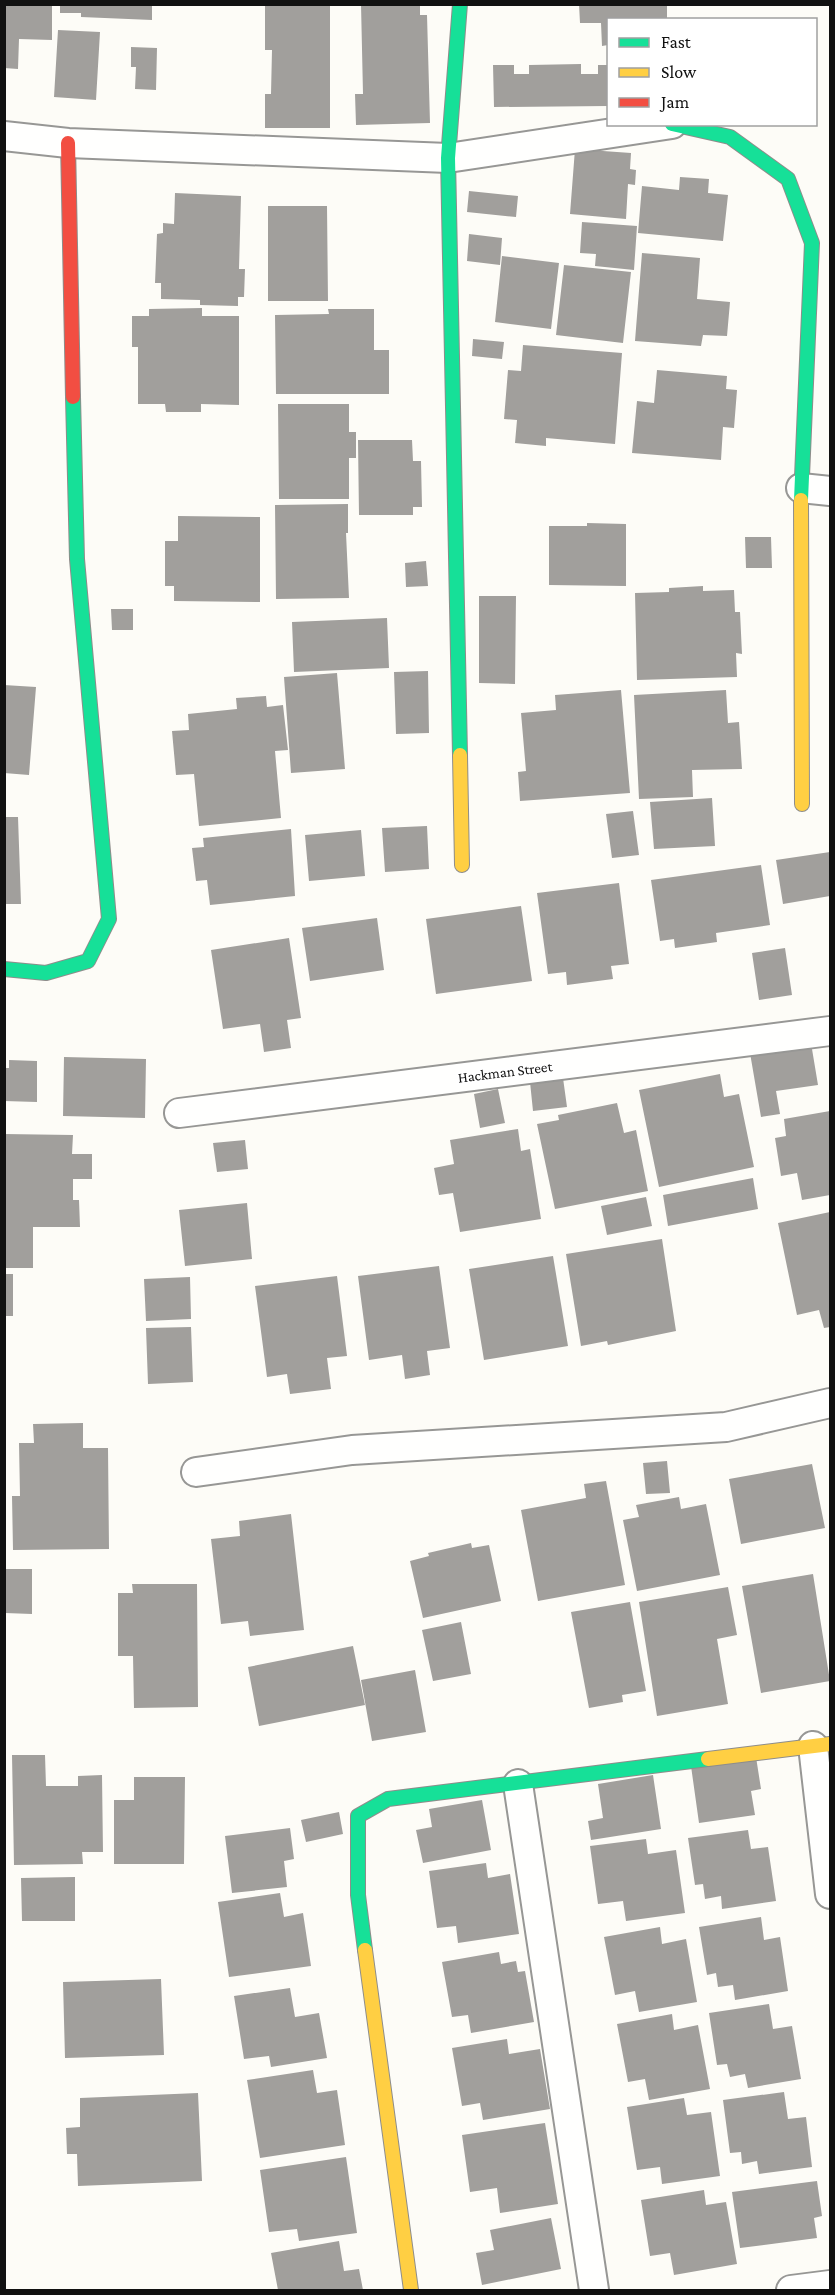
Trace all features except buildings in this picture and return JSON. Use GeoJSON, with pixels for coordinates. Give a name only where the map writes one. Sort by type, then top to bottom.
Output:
{"type":"FeatureCollection","features":[{"type":"Feature","properties":{"kind":"street"},"geometry":{"type":"LineString","coordinates":[[459,4],[448,158],[462,865]]}},
{"type":"Feature","properties":{"kind":"street"},"geometry":{"type":"LineString","coordinates":[[4,136],[68,143],[448,158],[659,126]]}},
{"type":"Feature","properties":{"kind":"street"},"geometry":{"type":"LineString","coordinates":[[681,126],[730,137],[788,179],[822,242],[801,488],[802,804]]}},
{"type":"Feature","properties":{"kind":"street"},"geometry":{"type":"LineString","coordinates":[[4,969],[46,973],[88,961],[108,919],[77,559],[68,143]]}},
{"type":"Feature","properties":{"kind":"street"},"geometry":{"type":"LineString","coordinates":[[801,488],[831,491]]}},
{"type":"Feature","properties":{"kind":"street","name":"Hackman Street"},"geometry":{"type":"LineString","coordinates":[[179,1113],[831,1031]]}},
{"type":"Feature","properties":{"kind":"street"},"geometry":{"type":"LineString","coordinates":[[196,1472],[352,1450],[726,1427],[831,1403]]}},
{"type":"Feature","properties":{"kind":"street"},"geometry":{"type":"LineString","coordinates":[[411,2290],[358,1895],[358,1816],[388,1799],[822,1745],[831,1894]]}},
{"type":"Feature","properties":{"kind":"street"},"geometry":{"type":"LineString","coordinates":[[518,1784],[594,2290]]}},
{"type":"Feature","properties":{"kind":"street"},"geometry":{"type":"LineString","coordinates":[[790,2290],[831,2285]]}},
{"type":"Feature","properties":{"kind":"traffic: fast"},"geometry":{"type":"LineString","coordinates":[[460,4],[448,158],[460,755]]}},
{"type":"Feature","properties":{"kind":"traffic: fast"},"geometry":{"type":"LineString","coordinates":[[681,126],[730,137],[788,179],[812,243],[801,500]]}},
{"type":"Feature","properties":{"kind":"traffic: fast"},"geometry":{"type":"LineString","coordinates":[[4,969],[46,973],[88,961],[109,919],[77,559],[73,397]]}},
{"type":"Feature","properties":{"kind":"traffic: fast"},"geometry":{"type":"LineString","coordinates":[[365,1950],[358,1895],[358,1816],[388,1799],[708,1759]]}},
{"type":"Feature","properties":{"kind":"traffic: slow"},"geometry":{"type":"LineString","coordinates":[[801,500],[802,804]]}},
{"type":"Feature","properties":{"kind":"traffic: slow"},"geometry":{"type":"LineString","coordinates":[[460,755],[462,865]]}},
{"type":"Feature","properties":{"kind":"traffic: slow"},"geometry":{"type":"LineString","coordinates":[[708,1759],[830,1744]]}},
{"type":"Feature","properties":{"kind":"traffic: slow"},"geometry":{"type":"LineString","coordinates":[[365,1950],[411,2290]]}},
{"type":"Feature","properties":{"kind":"traffic: jam"},"geometry":{"type":"LineString","coordinates":[[68,143],[73,397]]}}]}
